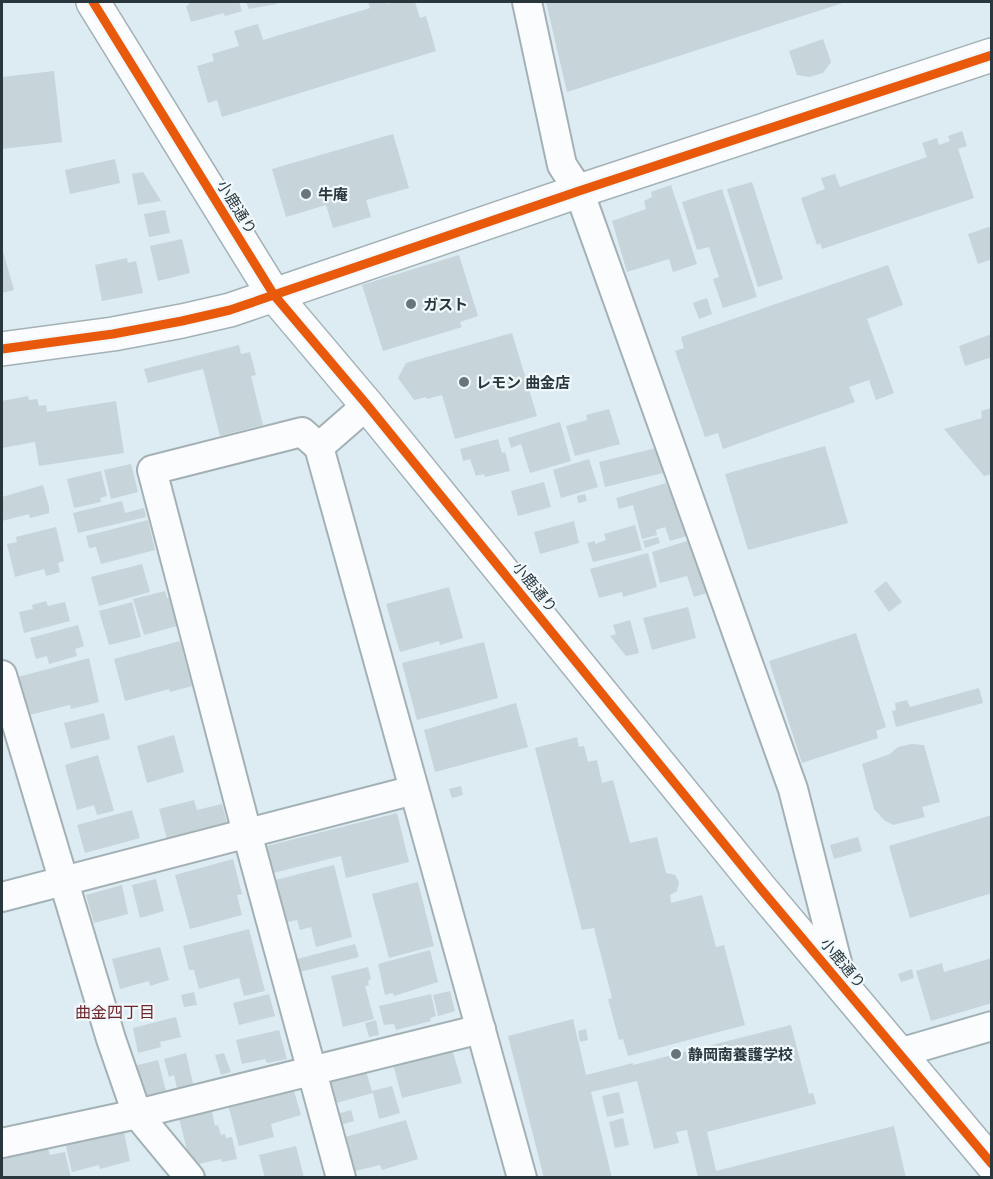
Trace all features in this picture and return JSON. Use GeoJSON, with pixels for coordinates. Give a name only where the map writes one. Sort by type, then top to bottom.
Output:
{"type":"FeatureCollection","features":[{"type":"Feature","properties":{"kind":"street","name":"小鹿通り"},"geometry":{"type":"LineString","coordinates":[[93,2],[274,295],[992,1164]]}},
{"type":"Feature","properties":{"kind":"street"},"geometry":{"type":"LineString","coordinates":[[527,2],[562,165],[579,191],[793,789],[843,986]]}},
{"type":"Feature","properties":{"kind":"street"},"geometry":{"type":"LineString","coordinates":[[2,349],[113,334],[230,310],[579,191],[992,55]]}},
{"type":"Feature","properties":{"kind":"street"},"geometry":{"type":"LineString","coordinates":[[319,447],[367,405]]}},
{"type":"Feature","properties":{"kind":"street"},"geometry":{"type":"LineString","coordinates":[[341,1178],[247,833],[152,470],[302,432],[319,447],[522,1178]]}},
{"type":"Feature","properties":{"kind":"street"},"geometry":{"type":"LineString","coordinates":[[2,675],[111,1039],[137,1114],[190,1178]]}},
{"type":"Feature","properties":{"kind":"street"},"geometry":{"type":"LineString","coordinates":[[2,897],[414,790]]}},
{"type":"Feature","properties":{"kind":"street"},"geometry":{"type":"LineString","coordinates":[[899,1053],[992,1026]]}},
{"type":"Feature","properties":{"kind":"street"},"geometry":{"type":"LineString","coordinates":[[2,1143],[137,1114],[481,1029]]}},
{"type":"Feature","properties":{"kind":"building"},"geometry":{"type":"Polygon","coordinates":[[[188,2],[239,2],[242,11],[225,16],[224,13],[191,22],[186,6],[189,5],[188,2]]]}},
{"type":"Feature","properties":{"kind":"building"},"geometry":{"type":"Polygon","coordinates":[[[246,2],[276,2],[277,4],[249,9],[246,2]]]}},
{"type":"Feature","properties":{"kind":"building"},"geometry":{"type":"Polygon","coordinates":[[[368,2],[385,2],[386,4],[415,2],[420,18],[426,16],[436,51],[222,117],[217,100],[208,103],[197,66],[214,61],[212,54],[239,46],[234,31],[258,24],[263,40],[370,8],[368,2]]]}},
{"type":"Feature","properties":{"kind":"building"},"geometry":{"type":"Polygon","coordinates":[[[546,2],[846,2],[567,92],[546,2]]]}},
{"type":"Feature","properties":{"kind":"building"},"geometry":{"type":"Polygon","coordinates":[[[823,39],[831,62],[823,73],[809,77],[797,75],[789,51],[823,39]]]}},
{"type":"Feature","properties":{"kind":"building"},"geometry":{"type":"Polygon","coordinates":[[[54,71],[62,142],[2,149],[2,77],[54,71]]]}},
{"type":"Feature","properties":{"kind":"building"},"geometry":{"type":"Polygon","coordinates":[[[962,131],[967,146],[958,149],[974,198],[822,249],[820,243],[817,245],[801,198],[825,189],[821,178],[835,174],[840,187],[927,157],[922,143],[937,138],[939,145],[950,141],[948,136],[962,131]]]}},
{"type":"Feature","properties":{"kind":"building"},"geometry":{"type":"Polygon","coordinates":[[[393,134],[409,188],[366,200],[371,217],[333,228],[326,205],[286,217],[272,169],[393,134]]]}},
{"type":"Feature","properties":{"kind":"building"},"geometry":{"type":"Polygon","coordinates":[[[115,159],[120,183],[70,194],[65,170],[115,159]]]}},
{"type":"Feature","properties":{"kind":"building"},"geometry":{"type":"Polygon","coordinates":[[[143,172],[161,201],[138,205],[132,174],[143,172]]]}},
{"type":"Feature","properties":{"kind":"building"},"geometry":{"type":"Polygon","coordinates":[[[752,182],[783,279],[758,287],[727,189],[752,182]]]}},
{"type":"Feature","properties":{"kind":"building"},"geometry":{"type":"Polygon","coordinates":[[[671,185],[697,264],[673,272],[669,259],[627,272],[612,221],[646,209],[644,201],[652,197],[651,192],[671,185]]]}},
{"type":"Feature","properties":{"kind":"building"},"geometry":{"type":"Polygon","coordinates":[[[722,189],[757,297],[723,308],[713,279],[719,277],[709,247],[697,250],[682,202],[722,189]]]}},
{"type":"Feature","properties":{"kind":"building"},"geometry":{"type":"Polygon","coordinates":[[[165,210],[170,233],[149,237],[144,214],[165,210]]]}},
{"type":"Feature","properties":{"kind":"building"},"geometry":{"type":"Polygon","coordinates":[[[992,226],[992,259],[978,264],[968,234],[992,226]]]}},
{"type":"Feature","properties":{"kind":"building"},"geometry":{"type":"Polygon","coordinates":[[[182,239],[190,273],[158,281],[150,246],[182,239]]]}},
{"type":"Feature","properties":{"kind":"building"},"geometry":{"type":"Polygon","coordinates":[[[2,248],[14,290],[2,293],[2,248]]]}},
{"type":"Feature","properties":{"kind":"building"},"geometry":{"type":"Polygon","coordinates":[[[459,255],[478,316],[460,322],[462,327],[383,351],[362,285],[459,255]]]}},
{"type":"Feature","properties":{"kind":"building"},"geometry":{"type":"Polygon","coordinates":[[[127,258],[128,263],[136,261],[143,293],[102,301],[95,265],[127,258]]]}},
{"type":"Feature","properties":{"kind":"building"},"geometry":{"type":"Polygon","coordinates":[[[888,265],[903,305],[867,319],[894,393],[876,400],[869,380],[849,387],[855,402],[723,449],[718,433],[705,437],[675,351],[684,348],[681,337],[888,265]]]}},
{"type":"Feature","properties":{"kind":"building"},"geometry":{"type":"Polygon","coordinates":[[[707,298],[712,314],[699,319],[693,303],[707,298]]]}},
{"type":"Feature","properties":{"kind":"building","name":"レモン 曲金店"},"geometry":{"type":"Polygon","coordinates":[[[512,333],[537,416],[455,439],[442,395],[414,400],[398,378],[406,363],[512,333]]]}},
{"type":"Feature","properties":{"kind":"building"},"geometry":{"type":"Polygon","coordinates":[[[992,334],[992,357],[965,366],[959,346],[992,334]]]}},
{"type":"Feature","properties":{"kind":"building"},"geometry":{"type":"Polygon","coordinates":[[[239,345],[241,354],[250,352],[256,375],[251,376],[263,425],[220,436],[203,369],[148,383],[144,369],[239,345]]]}},
{"type":"Feature","properties":{"kind":"building"},"geometry":{"type":"Polygon","coordinates":[[[28,396],[29,400],[37,399],[39,406],[46,405],[47,412],[116,401],[124,453],[39,466],[35,442],[2,448],[2,401],[28,396]]]}},
{"type":"Feature","properties":{"kind":"building"},"geometry":{"type":"Polygon","coordinates":[[[992,408],[992,474],[984,476],[944,429],[982,418],[981,411],[992,408]]]}},
{"type":"Feature","properties":{"kind":"building"},"geometry":{"type":"Polygon","coordinates":[[[609,409],[620,444],[575,456],[566,426],[587,420],[586,415],[609,409]]]}},
{"type":"Feature","properties":{"kind":"building"},"geometry":{"type":"Polygon","coordinates":[[[560,422],[571,461],[530,473],[521,444],[511,448],[508,438],[560,422]]]}},
{"type":"Feature","properties":{"kind":"building"},"geometry":{"type":"Polygon","coordinates":[[[498,439],[502,453],[505,452],[510,471],[485,477],[484,474],[476,476],[470,459],[463,461],[460,449],[498,439]]]}},
{"type":"Feature","properties":{"kind":"building"},"geometry":{"type":"Polygon","coordinates":[[[825,446],[848,523],[748,550],[725,474],[825,446]]]}},
{"type":"Feature","properties":{"kind":"building"},"geometry":{"type":"Polygon","coordinates":[[[656,448],[663,473],[605,487],[599,462],[656,448]]]}},
{"type":"Feature","properties":{"kind":"building"},"geometry":{"type":"Polygon","coordinates":[[[589,459],[598,487],[561,498],[553,470],[589,459]]]}},
{"type":"Feature","properties":{"kind":"building"},"geometry":{"type":"Polygon","coordinates":[[[131,464],[138,492],[111,499],[104,470],[131,464]]]}},
{"type":"Feature","properties":{"kind":"building"},"geometry":{"type":"Polygon","coordinates":[[[101,471],[107,496],[100,498],[101,502],[74,508],[67,479],[101,471]]]}},
{"type":"Feature","properties":{"kind":"building"},"geometry":{"type":"Polygon","coordinates":[[[544,482],[551,507],[518,516],[511,491],[544,482]]]}},
{"type":"Feature","properties":{"kind":"building"},"geometry":{"type":"Polygon","coordinates":[[[666,483],[674,502],[677,501],[687,536],[670,541],[665,527],[656,530],[657,535],[642,539],[633,505],[619,509],[616,498],[666,483]]]}},
{"type":"Feature","properties":{"kind":"building"},"geometry":{"type":"Polygon","coordinates":[[[43,485],[49,513],[30,518],[29,514],[2,521],[2,497],[43,485]]]}},
{"type":"Feature","properties":{"kind":"building"},"geometry":{"type":"Polygon","coordinates":[[[585,494],[587,501],[578,503],[577,496],[585,494]]]}},
{"type":"Feature","properties":{"kind":"building"},"geometry":{"type":"Polygon","coordinates":[[[122,501],[125,513],[144,508],[146,517],[78,533],[73,513],[122,501]]]}},
{"type":"Feature","properties":{"kind":"building"},"geometry":{"type":"Polygon","coordinates":[[[148,520],[155,550],[101,564],[96,547],[89,548],[86,536],[148,520]]]}},
{"type":"Feature","properties":{"kind":"building"},"geometry":{"type":"Polygon","coordinates":[[[574,521],[579,543],[540,554],[534,532],[574,521]]]}},
{"type":"Feature","properties":{"kind":"building"},"geometry":{"type":"Polygon","coordinates":[[[635,525],[642,550],[593,562],[587,543],[595,541],[595,544],[606,540],[604,534],[635,525]]]}},
{"type":"Feature","properties":{"kind":"building"},"geometry":{"type":"Polygon","coordinates":[[[56,527],[64,561],[58,563],[60,572],[46,576],[44,569],[15,577],[7,544],[17,542],[16,537],[56,527]]]}},
{"type":"Feature","properties":{"kind":"building"},"geometry":{"type":"Polygon","coordinates":[[[658,537],[660,543],[645,548],[643,541],[658,537]]]}},
{"type":"Feature","properties":{"kind":"building"},"geometry":{"type":"Polygon","coordinates":[[[690,540],[707,593],[694,597],[687,576],[660,583],[652,552],[690,540]]]}},
{"type":"Feature","properties":{"kind":"building"},"geometry":{"type":"Polygon","coordinates":[[[648,553],[657,587],[623,597],[622,592],[599,598],[590,569],[648,553]]]}},
{"type":"Feature","properties":{"kind":"building"},"geometry":{"type":"Polygon","coordinates":[[[142,564],[150,592],[99,606],[91,577],[142,564]]]}},
{"type":"Feature","properties":{"kind":"building"},"geometry":{"type":"Polygon","coordinates":[[[886,581],[902,602],[889,612],[874,591],[886,581]]]}},
{"type":"Feature","properties":{"kind":"building"},"geometry":{"type":"Polygon","coordinates":[[[449,587],[463,638],[440,645],[439,641],[400,652],[386,604],[449,587]]]}},
{"type":"Feature","properties":{"kind":"building"},"geometry":{"type":"Polygon","coordinates":[[[165,591],[167,598],[169,597],[177,626],[144,635],[133,599],[165,591]]]}},
{"type":"Feature","properties":{"kind":"building"},"geometry":{"type":"Polygon","coordinates":[[[46,601],[48,606],[65,602],[70,621],[24,633],[19,612],[33,609],[32,605],[46,601]]]}},
{"type":"Feature","properties":{"kind":"building"},"geometry":{"type":"Polygon","coordinates":[[[132,602],[141,637],[109,645],[99,611],[132,602]]]}},
{"type":"Feature","properties":{"kind":"building"},"geometry":{"type":"Polygon","coordinates":[[[688,607],[696,638],[652,650],[643,618],[688,607]]]}},
{"type":"Feature","properties":{"kind":"building"},"geometry":{"type":"Polygon","coordinates":[[[630,620],[639,653],[626,656],[610,636],[616,634],[613,625],[630,620]]]}},
{"type":"Feature","properties":{"kind":"building"},"geometry":{"type":"Polygon","coordinates":[[[78,625],[84,646],[75,649],[77,656],[49,664],[47,656],[36,659],[30,638],[78,625]]]}},
{"type":"Feature","properties":{"kind":"building"},"geometry":{"type":"Polygon","coordinates":[[[856,633],[886,727],[876,731],[878,738],[802,763],[769,661],[856,633]]]}},
{"type":"Feature","properties":{"kind":"building"},"geometry":{"type":"Polygon","coordinates":[[[180,641],[192,686],[170,692],[169,689],[125,701],[114,659],[180,641]]]}},
{"type":"Feature","properties":{"kind":"building"},"geometry":{"type":"Polygon","coordinates":[[[484,642],[498,698],[417,720],[402,663],[484,642]]]}},
{"type":"Feature","properties":{"kind":"building"},"geometry":{"type":"Polygon","coordinates":[[[89,658],[99,702],[71,709],[70,705],[29,715],[18,677],[89,658]]]}},
{"type":"Feature","properties":{"kind":"building"},"geometry":{"type":"Polygon","coordinates":[[[979,688],[983,703],[896,727],[892,711],[896,710],[895,703],[907,700],[910,707],[979,688]]]}},
{"type":"Feature","properties":{"kind":"building"},"geometry":{"type":"Polygon","coordinates":[[[516,703],[528,747],[435,772],[424,730],[516,703]]]}},
{"type":"Feature","properties":{"kind":"building"},"geometry":{"type":"Polygon","coordinates":[[[104,713],[110,739],[71,749],[64,723],[104,713]]]}},
{"type":"Feature","properties":{"kind":"building"},"geometry":{"type":"Polygon","coordinates":[[[174,735],[184,772],[147,783],[137,746],[174,735]]]}},
{"type":"Feature","properties":{"kind":"building"},"geometry":{"type":"Polygon","coordinates":[[[577,737],[579,747],[584,746],[588,762],[597,760],[602,783],[613,780],[630,843],[657,837],[666,873],[675,875],[679,882],[677,891],[670,895],[671,903],[702,895],[716,947],[724,945],[745,1025],[628,1056],[623,1039],[619,1040],[608,999],[612,998],[594,928],[582,930],[535,748],[577,737]]]}},
{"type":"Feature","properties":{"kind":"building"},"geometry":{"type":"Polygon","coordinates":[[[912,744],[924,745],[940,802],[922,807],[925,817],[893,825],[884,820],[874,809],[862,764],[890,754],[898,747],[912,744]]]}},
{"type":"Feature","properties":{"kind":"building"},"geometry":{"type":"Polygon","coordinates":[[[98,755],[114,811],[97,815],[94,805],[77,810],[65,765],[98,755]]]}},
{"type":"Feature","properties":{"kind":"building"},"geometry":{"type":"Polygon","coordinates":[[[461,786],[463,795],[452,798],[449,789],[461,786]]]}},
{"type":"Feature","properties":{"kind":"building"},"geometry":{"type":"Polygon","coordinates":[[[194,800],[197,810],[222,804],[227,823],[167,839],[159,809],[194,800]]]}},
{"type":"Feature","properties":{"kind":"building"},"geometry":{"type":"Polygon","coordinates":[[[132,810],[140,838],[85,853],[77,825],[132,810]]]}},
{"type":"Feature","properties":{"kind":"building"},"geometry":{"type":"Polygon","coordinates":[[[397,813],[409,862],[346,878],[341,856],[265,875],[259,848],[397,813]]]}},
{"type":"Feature","properties":{"kind":"building"},"geometry":{"type":"Polygon","coordinates":[[[992,815],[992,893],[910,918],[889,846],[992,815]]]}},
{"type":"Feature","properties":{"kind":"building"},"geometry":{"type":"Polygon","coordinates":[[[858,837],[862,851],[834,859],[830,845],[858,837]]]}},
{"type":"Feature","properties":{"kind":"building"},"geometry":{"type":"Polygon","coordinates":[[[233,859],[242,894],[237,895],[242,915],[190,929],[175,875],[233,859]]]}},
{"type":"Feature","properties":{"kind":"building"},"geometry":{"type":"Polygon","coordinates":[[[334,865],[352,937],[316,947],[311,927],[300,930],[297,920],[279,924],[268,882],[334,865]]]}},
{"type":"Feature","properties":{"kind":"building"},"geometry":{"type":"Polygon","coordinates":[[[156,879],[164,911],[140,918],[132,885],[156,879]]]}},
{"type":"Feature","properties":{"kind":"building"},"geometry":{"type":"Polygon","coordinates":[[[418,882],[434,946],[389,958],[372,894],[418,882]]]}},
{"type":"Feature","properties":{"kind":"building"},"geometry":{"type":"Polygon","coordinates":[[[122,885],[128,914],[94,923],[86,895],[122,885]]]}},
{"type":"Feature","properties":{"kind":"building"},"geometry":{"type":"Polygon","coordinates":[[[249,929],[265,991],[244,996],[239,978],[199,989],[194,970],[189,970],[183,946],[249,929]]]}},
{"type":"Feature","properties":{"kind":"building"},"geometry":{"type":"Polygon","coordinates":[[[355,944],[359,957],[300,972],[297,959],[355,944]]]}},
{"type":"Feature","properties":{"kind":"building"},"geometry":{"type":"Polygon","coordinates":[[[160,947],[169,980],[150,986],[149,981],[120,989],[112,959],[160,947]]]}},
{"type":"Feature","properties":{"kind":"building"},"geometry":{"type":"Polygon","coordinates":[[[430,950],[438,982],[394,996],[393,993],[385,995],[378,964],[430,950]]]}},
{"type":"Feature","properties":{"kind":"building"},"geometry":{"type":"Polygon","coordinates":[[[992,958],[992,1003],[931,1021],[916,971],[942,963],[944,972],[992,958]]]}},
{"type":"Feature","properties":{"kind":"building"},"geometry":{"type":"Polygon","coordinates":[[[368,967],[371,979],[368,981],[369,985],[365,986],[374,1019],[343,1027],[331,976],[368,967]]]}},
{"type":"Feature","properties":{"kind":"building"},"geometry":{"type":"Polygon","coordinates":[[[912,969],[914,978],[901,982],[898,974],[912,969]]]}},
{"type":"Feature","properties":{"kind":"building"},"geometry":{"type":"Polygon","coordinates":[[[450,991],[455,1011],[438,1016],[433,995],[450,991]]]}},
{"type":"Feature","properties":{"kind":"building"},"geometry":{"type":"Polygon","coordinates":[[[194,992],[197,1005],[184,1007],[181,995],[194,992]]]}},
{"type":"Feature","properties":{"kind":"building"},"geometry":{"type":"Polygon","coordinates":[[[269,994],[275,1016],[239,1025],[233,1003],[269,994]]]}},
{"type":"Feature","properties":{"kind":"building"},"geometry":{"type":"Polygon","coordinates":[[[431,994],[436,1016],[430,1018],[431,1021],[396,1030],[394,1024],[384,1025],[379,1006],[431,994]]]}},
{"type":"Feature","properties":{"kind":"building"},"geometry":{"type":"Polygon","coordinates":[[[176,1017],[181,1037],[160,1042],[161,1047],[138,1053],[133,1028],[176,1017]]]}},
{"type":"Feature","properties":{"kind":"building"},"geometry":{"type":"Polygon","coordinates":[[[573,1019],[586,1075],[791,1025],[809,1094],[813,1093],[816,1104],[707,1132],[716,1171],[894,1126],[906,1178],[698,1178],[687,1130],[676,1132],[679,1143],[654,1149],[637,1081],[591,1092],[612,1178],[544,1178],[508,1036],[573,1019]]]}},
{"type":"Feature","properties":{"kind":"building"},"geometry":{"type":"Polygon","coordinates":[[[376,1020],[379,1035],[369,1037],[365,1023],[376,1020]]]}},
{"type":"Feature","properties":{"kind":"building"},"geometry":{"type":"Polygon","coordinates":[[[586,1029],[588,1040],[580,1042],[578,1031],[586,1029]]]}},
{"type":"Feature","properties":{"kind":"building"},"geometry":{"type":"Polygon","coordinates":[[[279,1030],[287,1059],[267,1063],[265,1059],[242,1064],[236,1040],[279,1030]]]}},
{"type":"Feature","properties":{"kind":"building"},"geometry":{"type":"Polygon","coordinates":[[[451,1046],[462,1083],[402,1098],[393,1064],[451,1046]]]}},
{"type":"Feature","properties":{"kind":"building"},"geometry":{"type":"Polygon","coordinates":[[[186,1053],[193,1084],[177,1088],[174,1075],[169,1077],[164,1059],[186,1053]]]}},
{"type":"Feature","properties":{"kind":"building"},"geometry":{"type":"Polygon","coordinates":[[[224,1053],[231,1072],[221,1075],[215,1055],[224,1053]]]}},
{"type":"Feature","properties":{"kind":"building"},"geometry":{"type":"Polygon","coordinates":[[[158,1060],[166,1091],[143,1098],[134,1066],[158,1060]]]}},
{"type":"Feature","properties":{"kind":"building"},"geometry":{"type":"Polygon","coordinates":[[[363,1061],[372,1091],[392,1086],[400,1113],[379,1119],[373,1093],[329,1105],[319,1072],[363,1061]]]}},
{"type":"Feature","properties":{"kind":"building"},"geometry":{"type":"Polygon","coordinates":[[[292,1084],[301,1115],[271,1124],[274,1137],[239,1146],[227,1101],[292,1084]]]}},
{"type":"Feature","properties":{"kind":"building"},"geometry":{"type":"Polygon","coordinates":[[[619,1092],[624,1113],[607,1117],[602,1096],[619,1092]]]}},
{"type":"Feature","properties":{"kind":"building"},"geometry":{"type":"Polygon","coordinates":[[[211,1107],[215,1126],[218,1125],[221,1135],[225,1134],[226,1138],[232,1137],[237,1159],[222,1162],[221,1159],[194,1165],[192,1157],[189,1158],[179,1118],[211,1107]]]}},
{"type":"Feature","properties":{"kind":"building"},"geometry":{"type":"Polygon","coordinates":[[[351,1110],[354,1121],[337,1126],[334,1115],[351,1110]]]}},
{"type":"Feature","properties":{"kind":"building"},"geometry":{"type":"Polygon","coordinates":[[[623,1118],[629,1145],[615,1148],[609,1122],[623,1118]]]}},
{"type":"Feature","properties":{"kind":"building"},"geometry":{"type":"Polygon","coordinates":[[[406,1120],[418,1159],[382,1170],[380,1165],[355,1171],[345,1137],[406,1120]]]}},
{"type":"Feature","properties":{"kind":"building"},"geometry":{"type":"Polygon","coordinates":[[[122,1123],[130,1161],[100,1169],[99,1165],[72,1172],[64,1137],[122,1123]]]}},
{"type":"Feature","properties":{"kind":"building"},"geometry":{"type":"Polygon","coordinates":[[[46,1143],[50,1155],[65,1152],[71,1178],[2,1178],[2,1154],[46,1143]]]}},
{"type":"Feature","properties":{"kind":"building"},"geometry":{"type":"Polygon","coordinates":[[[296,1146],[304,1178],[265,1178],[259,1155],[296,1146]]]}},
{"type":"Feature","properties":{"kind":"cycle path"},"geometry":{"type":"LineString","coordinates":[[93,2],[274,295],[367,405],[760,888],[992,1164]]}},
{"type":"Feature","properties":{"kind":"cycle path"},"geometry":{"type":"LineString","coordinates":[[2,349],[113,334],[230,310],[579,191],[992,55]]}},
{"type":"Feature","properties":{"kind":"place","name":"牛庵"},"geometry":{"type":"Point","coordinates":[306,194]}},
{"type":"Feature","properties":{"kind":"place","name":"ガスト"},"geometry":{"type":"Point","coordinates":[411,304]}},
{"type":"Feature","properties":{"kind":"place","name":"レモン 曲金店"},"geometry":{"type":"Point","coordinates":[464,382]}},
{"type":"Feature","properties":{"kind":"place","name":"静岡南養護学校"},"geometry":{"type":"Point","coordinates":[676,1054]}},
{"type":"Feature","properties":{"kind":"district","name":"曲金四丁目"},"geometry":{"type":"Point","coordinates":[115,1012]}}]}
